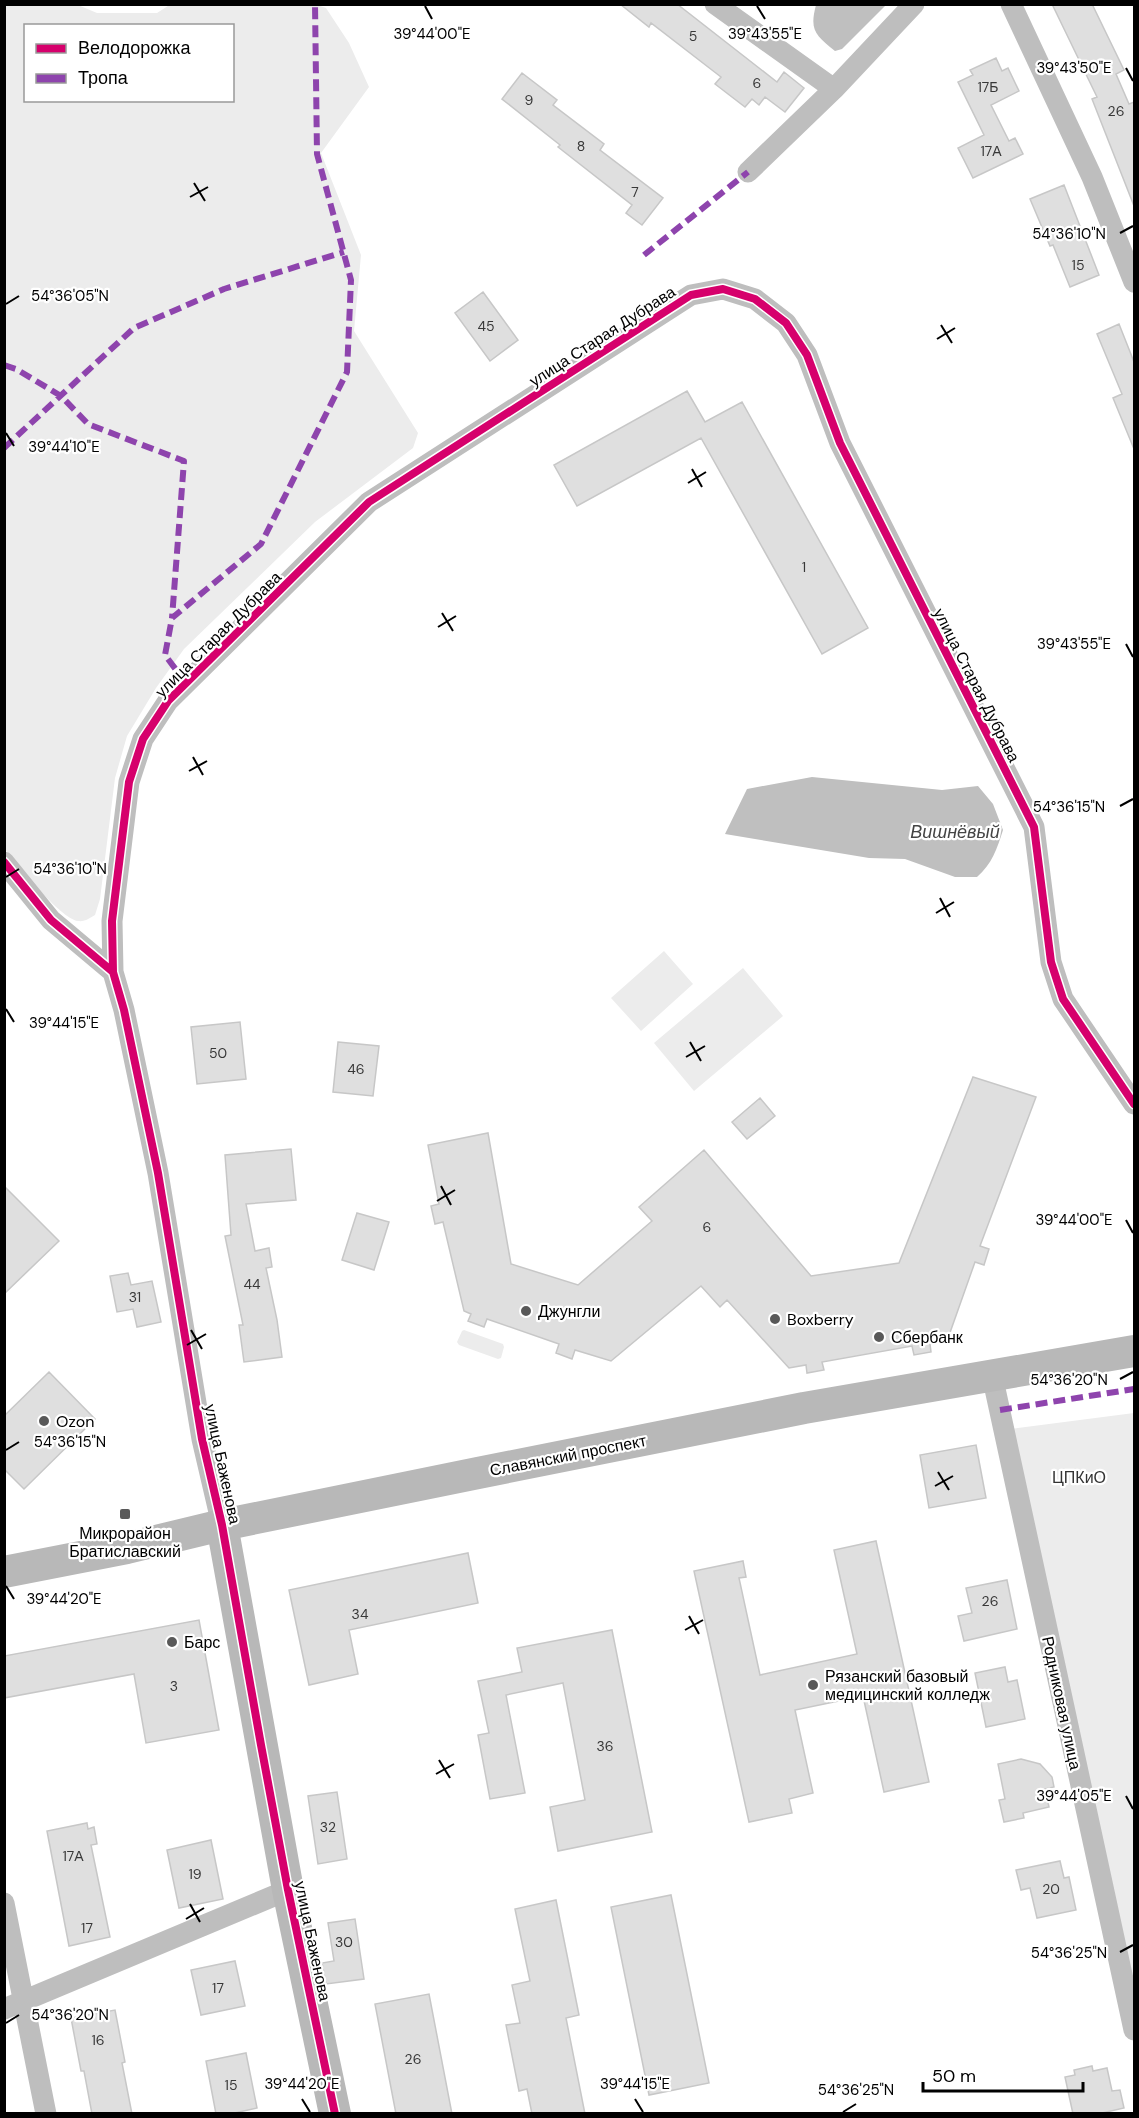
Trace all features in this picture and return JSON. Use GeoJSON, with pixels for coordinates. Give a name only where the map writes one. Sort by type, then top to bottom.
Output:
{"type":"FeatureCollection","features":[{"type":"Feature","properties":{"kind":"street"},"geometry":{"type":"LineString","coordinates":[[715,4],[834,89]]}},
{"type":"Feature","properties":{"kind":"street"},"geometry":{"type":"LineString","coordinates":[[748,172],[834,89],[914,4]]}},
{"type":"Feature","properties":{"kind":"street"},"geometry":{"type":"LineString","coordinates":[[1011,4],[1092,177],[1134,282]]}},
{"type":"Feature","properties":{"kind":"street","name":"улица Старая Дубрава"},"geometry":{"type":"LineString","coordinates":[[113,972],[111,921],[129,782],[143,739],[168,700],[369,502],[692,295],[723,289],[755,299],[786,323],[807,355],[840,443],[1034,827],[1051,963],[1064,999],[1134,1104]]}},
{"type":"Feature","properties":{"kind":"street"},"geometry":{"type":"LineString","coordinates":[[4,862],[51,920],[113,972]]}},
{"type":"Feature","properties":{"kind":"street","name":"улица Баженова"},"geometry":{"type":"LineString","coordinates":[[113,972],[124,1010],[158,1173],[202,1439],[222,1526],[288,1890],[335,2114]]}},
{"type":"Feature","properties":{"kind":"street","name":"Славянский проспект"},"geometry":{"type":"LineString","coordinates":[[4,1572],[792,1410],[1134,1352]]}},
{"type":"Feature","properties":{"kind":"street","name":"Родниковая улица"},"geometry":{"type":"LineString","coordinates":[[992,1375],[1134,2030]]}},
{"type":"Feature","properties":{"kind":"street"},"geometry":{"type":"LineString","coordinates":[[14,2005],[288,1890]]}},
{"type":"Feature","properties":{"kind":"street"},"geometry":{"type":"LineString","coordinates":[[4,1903],[14,2005],[46,2114]]}},
{"type":"Feature","properties":{"kind":"green space"},"geometry":{"type":"Polygon","coordinates":[[[171,4],[314,4],[326,8],[349,43],[369,87],[321,153],[361,255],[354,331],[418,433],[413,448],[315,522],[184,649],[156,688],[127,736],[115,778],[100,899],[95,915],[78,921],[70,918],[50,901],[5,849],[5,5],[78,5],[97,13],[157,13],[171,4]]]}},
{"type":"Feature","properties":{"kind":"green space"},"geometry":{"type":"Polygon","coordinates":[[[664,951],[693,984],[641,1031],[611,998],[664,951]]]}},
{"type":"Feature","properties":{"kind":"green space"},"geometry":{"type":"Polygon","coordinates":[[[743,968],[783,1016],[694,1091],[654,1043],[743,968]]]}},
{"type":"Feature","properties":{"kind":"green space"},"geometry":{"type":"Polygon","coordinates":[[[464,1330],[503,1344],[501,1358],[498,1359],[459,1345],[457,1342],[464,1330]]]}},
{"type":"Feature","properties":{"kind":"green space","name":"ЦПКиО"},"geometry":{"type":"Polygon","coordinates":[[[1134,1413],[1134,1993],[1011,1429],[1134,1413]]]}},
{"type":"Feature","properties":{"kind":"water"},"geometry":{"type":"Polygon","coordinates":[[[816,4],[886,5],[842,49],[835,51],[816,32],[813,21],[816,4]]]}},
{"type":"Feature","properties":{"kind":"water","name":"Вишнёвый"},"geometry":{"type":"Polygon","coordinates":[[[812,777],[942,790],[978,786],[993,804],[1003,830],[990,861],[977,877],[955,877],[905,859],[869,858],[725,834],[747,789],[812,777]]]}},
{"type":"Feature","properties":{"kind":"building"},"geometry":{"type":"Polygon","coordinates":[[[620,4],[677,4],[777,82],[784,72],[804,88],[785,112],[765,97],[759,105],[752,99],[745,107],[715,84],[721,77],[651,23],[649,27],[620,4]]]}},
{"type":"Feature","properties":{"kind":"building"},"geometry":{"type":"Polygon","coordinates":[[[1052,4],[1092,4],[1124,70],[1116,74],[1129,104],[1134,102],[1134,206],[1092,99],[1097,97],[1052,4]]]}},
{"type":"Feature","properties":{"kind":"building"},"geometry":{"type":"Polygon","coordinates":[[[996,58],[1002,71],[1008,68],[1019,91],[991,105],[1009,141],[1015,138],[1023,154],[973,178],[958,148],[984,135],[958,82],[973,75],[970,70],[996,58]]]}},
{"type":"Feature","properties":{"kind":"building"},"geometry":{"type":"Polygon","coordinates":[[[522,73],[557,100],[553,105],[604,144],[600,150],[663,198],[642,225],[626,213],[632,205],[558,147],[560,145],[502,99],[522,73]]]}},
{"type":"Feature","properties":{"kind":"building"},"geometry":{"type":"Polygon","coordinates":[[[1064,185],[1099,275],[1070,287],[1053,245],[1050,246],[1030,199],[1064,185]]]}},
{"type":"Feature","properties":{"kind":"building"},"geometry":{"type":"Polygon","coordinates":[[[483,292],[518,340],[490,361],[455,313],[483,292]]]}},
{"type":"Feature","properties":{"kind":"building"},"geometry":{"type":"Polygon","coordinates":[[[1119,324],[1134,362],[1134,449],[1113,398],[1122,394],[1097,334],[1119,324]]]}},
{"type":"Feature","properties":{"kind":"building"},"geometry":{"type":"Polygon","coordinates":[[[687,391],[705,422],[742,402],[868,628],[822,654],[701,438],[577,506],[554,465],[687,391]]]}},
{"type":"Feature","properties":{"kind":"building"},"geometry":{"type":"Polygon","coordinates":[[[240,1022],[246,1079],[197,1084],[191,1027],[240,1022]]]}},
{"type":"Feature","properties":{"kind":"building"},"geometry":{"type":"Polygon","coordinates":[[[338,1042],[379,1046],[373,1096],[333,1092],[338,1042]]]}},
{"type":"Feature","properties":{"kind":"building"},"geometry":{"type":"Polygon","coordinates":[[[973,1077],[1036,1097],[980,1246],[989,1249],[984,1265],[975,1262],[947,1341],[930,1344],[931,1352],[914,1355],[912,1346],[822,1362],[824,1370],[807,1373],[806,1365],[789,1368],[727,1300],[720,1307],[701,1286],[611,1361],[575,1350],[572,1359],[556,1353],[559,1344],[487,1319],[484,1327],[468,1321],[471,1314],[464,1311],[443,1222],[435,1224],[431,1206],[439,1204],[428,1145],[488,1133],[511,1264],[578,1285],[652,1221],[639,1207],[704,1150],[811,1276],[899,1263],[973,1077]]]}},
{"type":"Feature","properties":{"kind":"building"},"geometry":{"type":"Polygon","coordinates":[[[760,1098],[775,1116],[747,1139],[732,1122],[760,1098]]]}},
{"type":"Feature","properties":{"kind":"building"},"geometry":{"type":"Polygon","coordinates":[[[291,1149],[296,1200],[246,1204],[255,1251],[269,1248],[272,1267],[266,1268],[282,1357],[244,1362],[239,1325],[243,1325],[225,1236],[231,1235],[225,1155],[291,1149]]]}},
{"type":"Feature","properties":{"kind":"building"},"geometry":{"type":"Polygon","coordinates":[[[4,1186],[59,1241],[4,1294],[4,1186]]]}},
{"type":"Feature","properties":{"kind":"building"},"geometry":{"type":"Polygon","coordinates":[[[357,1213],[389,1222],[374,1270],[342,1260],[357,1213]]]}},
{"type":"Feature","properties":{"kind":"building"},"geometry":{"type":"Polygon","coordinates":[[[128,1273],[131,1285],[152,1281],[161,1322],[137,1327],[133,1309],[117,1312],[110,1276],[128,1273]]]}},
{"type":"Feature","properties":{"kind":"building"},"geometry":{"type":"Polygon","coordinates":[[[49,1372],[95,1419],[24,1489],[4,1469],[4,1416],[49,1372]]]}},
{"type":"Feature","properties":{"kind":"building"},"geometry":{"type":"Polygon","coordinates":[[[976,1445],[986,1498],[929,1508],[920,1455],[976,1445]]]}},
{"type":"Feature","properties":{"kind":"building","name":"Рязанский базовый медицинский колледж"},"geometry":{"type":"Polygon","coordinates":[[[876,1541],[929,1782],[884,1792],[863,1696],[795,1710],[813,1793],[789,1799],[792,1813],[749,1822],[694,1571],[743,1561],[746,1577],[739,1578],[760,1675],[857,1654],[834,1550],[876,1541]]]}},
{"type":"Feature","properties":{"kind":"building"},"geometry":{"type":"Polygon","coordinates":[[[468,1553],[478,1603],[349,1630],[358,1674],[309,1685],[289,1590],[468,1553]]]}},
{"type":"Feature","properties":{"kind":"building"},"geometry":{"type":"Polygon","coordinates":[[[1007,1580],[1017,1629],[964,1641],[958,1616],[972,1613],[966,1588],[1007,1580]]]}},
{"type":"Feature","properties":{"kind":"building"},"geometry":{"type":"Polygon","coordinates":[[[199,1620],[219,1730],[146,1743],[134,1674],[4,1698],[4,1656],[199,1620]]]}},
{"type":"Feature","properties":{"kind":"building"},"geometry":{"type":"Polygon","coordinates":[[[612,1630],[652,1832],[558,1851],[550,1807],[585,1800],[563,1683],[506,1695],[525,1793],[490,1799],[478,1735],[489,1733],[478,1681],[522,1672],[517,1648],[612,1630]]]}},
{"type":"Feature","properties":{"kind":"building"},"geometry":{"type":"Polygon","coordinates":[[[1005,1667],[1008,1682],[1017,1680],[1025,1719],[986,1727],[975,1673],[1005,1667]]]}},
{"type":"Feature","properties":{"kind":"building"},"geometry":{"type":"Polygon","coordinates":[[[1021,1759],[1040,1764],[1052,1777],[1054,1787],[1045,1789],[1049,1807],[1023,1813],[1024,1818],[1004,1822],[999,1800],[1005,1799],[998,1764],[1021,1759]]]}},
{"type":"Feature","properties":{"kind":"building"},"geometry":{"type":"Polygon","coordinates":[[[337,1792],[347,1859],[318,1864],[308,1796],[337,1792]]]}},
{"type":"Feature","properties":{"kind":"building"},"geometry":{"type":"Polygon","coordinates":[[[87,1823],[88,1829],[94,1827],[97,1844],[91,1845],[110,1937],[69,1946],[47,1831],[87,1823]]]}},
{"type":"Feature","properties":{"kind":"building"},"geometry":{"type":"Polygon","coordinates":[[[211,1840],[223,1899],[179,1908],[167,1850],[211,1840]]]}},
{"type":"Feature","properties":{"kind":"building"},"geometry":{"type":"Polygon","coordinates":[[[1060,1861],[1064,1878],[1069,1877],[1076,1910],[1037,1918],[1030,1888],[1021,1890],[1016,1870],[1060,1861]]]}},
{"type":"Feature","properties":{"kind":"building"},"geometry":{"type":"Polygon","coordinates":[[[671,1895],[709,2083],[649,2095],[611,1907],[671,1895]]]}},
{"type":"Feature","properties":{"kind":"building"},"geometry":{"type":"Polygon","coordinates":[[[556,1900],[579,2015],[566,2018],[585,2114],[532,2114],[527,2089],[519,2091],[506,2025],[520,2023],[512,1985],[530,1981],[515,1909],[556,1900]]]}},
{"type":"Feature","properties":{"kind":"building"},"geometry":{"type":"Polygon","coordinates":[[[355,1919],[364,1979],[326,1984],[322,1963],[334,1961],[328,1923],[355,1919]]]}},
{"type":"Feature","properties":{"kind":"building"},"geometry":{"type":"Polygon","coordinates":[[[235,1961],[245,2006],[201,2015],[191,1970],[235,1961]]]}},
{"type":"Feature","properties":{"kind":"building"},"geometry":{"type":"Polygon","coordinates":[[[429,1994],[452,2114],[396,2114],[375,2004],[429,1994]]]}},
{"type":"Feature","properties":{"kind":"building"},"geometry":{"type":"Polygon","coordinates":[[[115,2010],[132,2114],[92,2114],[71,2018],[115,2010]]]}},
{"type":"Feature","properties":{"kind":"building"},"geometry":{"type":"Polygon","coordinates":[[[246,2053],[257,2108],[230,2114],[216,2114],[206,2061],[246,2053]]]}},
{"type":"Feature","properties":{"kind":"building"},"geometry":{"type":"Polygon","coordinates":[[[1092,2066],[1093,2071],[1107,2068],[1112,2091],[1120,2090],[1124,2108],[1098,2114],[1073,2114],[1065,2077],[1075,2075],[1074,2070],[1092,2066]]]}},
{"type":"Feature","properties":{"kind":"marked path"},"geometry":{"type":"LineString","coordinates":[[186,683],[165,655],[172,618],[261,544],[347,372],[351,280],[317,154],[315,4]]}},
{"type":"Feature","properties":{"kind":"marked path"},"geometry":{"type":"LineString","coordinates":[[644,255],[748,172]]}},
{"type":"Feature","properties":{"kind":"marked path"},"geometry":{"type":"LineString","coordinates":[[4,448],[134,328],[224,289],[344,252]]}},
{"type":"Feature","properties":{"kind":"marked path"},"geometry":{"type":"LineString","coordinates":[[4,365],[16,369],[61,396],[88,424],[184,461],[172,618]]}},
{"type":"Feature","properties":{"kind":"marked path"},"geometry":{"type":"LineString","coordinates":[[1000,1410],[1134,1389]]}},
{"type":"Feature","properties":{"kind":"cycle path"},"geometry":{"type":"LineString","coordinates":[[113,972],[112,921],[129,782],[143,739],[168,701],[369,502],[691,295],[723,289],[755,299],[786,323],[807,355],[840,443],[1034,827],[1051,962],[1063,999],[1134,1104]]}},
{"type":"Feature","properties":{"kind":"cycle path"},"geometry":{"type":"LineString","coordinates":[[4,862],[51,920],[113,972],[124,1010],[158,1173],[202,1439],[222,1525],[288,1890],[335,2114]]}},
{"type":"Feature","properties":{"kind":"place","name":"Джунгли"},"geometry":{"type":"Point","coordinates":[526,1311]}},
{"type":"Feature","properties":{"kind":"place","name":"Boxberry"},"geometry":{"type":"Point","coordinates":[775,1319]}},
{"type":"Feature","properties":{"kind":"place","name":"Сбербанк"},"geometry":{"type":"Point","coordinates":[879,1337]}},
{"type":"Feature","properties":{"kind":"place","name":"Ozon"},"geometry":{"type":"Point","coordinates":[44,1421]}},
{"type":"Feature","properties":{"kind":"place","name":"Микрорайон Братиславский"},"geometry":{"type":"Point","coordinates":[125,1514]}},
{"type":"Feature","properties":{"kind":"place","name":"Барс"},"geometry":{"type":"Point","coordinates":[172,1642]}},
{"type":"Feature","properties":{"kind":"place","name":"Рязанский базовый медицинский колледж"},"geometry":{"type":"Point","coordinates":[813,1685]}}]}
